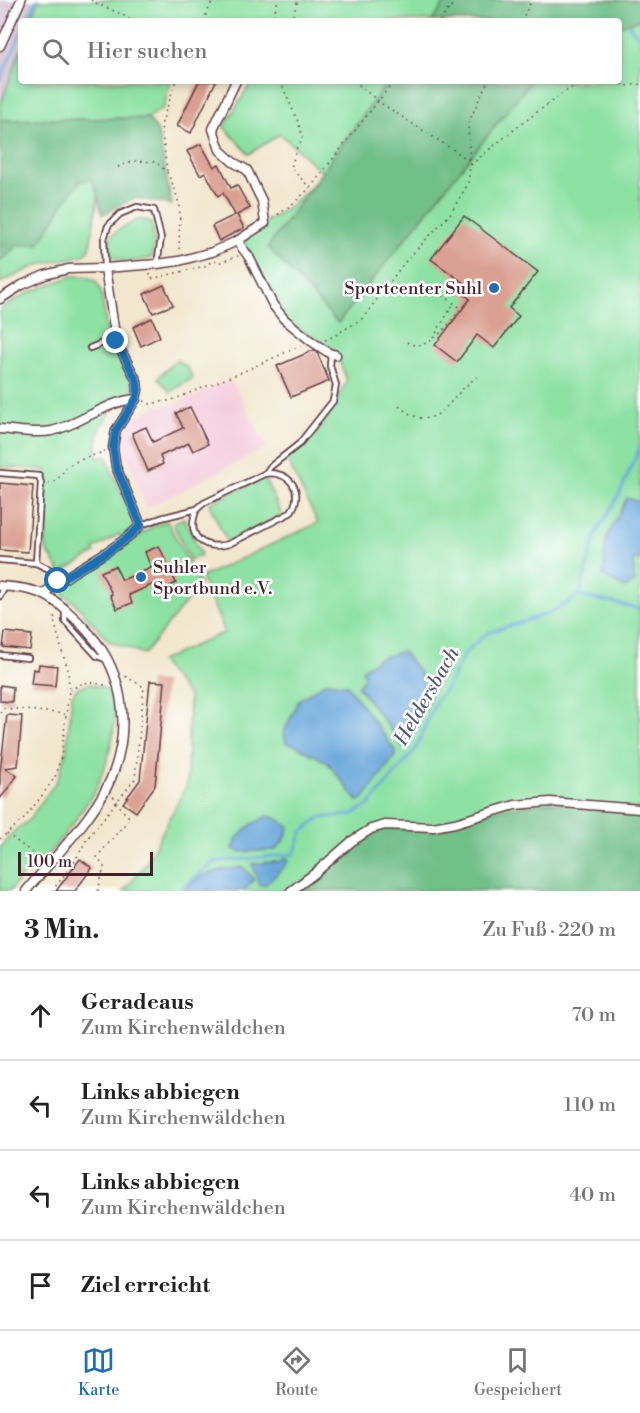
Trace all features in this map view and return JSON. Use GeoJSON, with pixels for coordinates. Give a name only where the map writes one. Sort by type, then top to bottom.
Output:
{"type":"FeatureCollection","features":[{"type":"Feature","properties":{"kind":"street"},"geometry":{"type":"LineString","coordinates":[[0,46],[21,0]]}},
{"type":"Feature","properties":{"kind":"street"},"geometry":{"type":"LineString","coordinates":[[0,299],[22,285],[45,275],[68,269],[157,264],[212,252],[237,242],[265,224],[262,201],[247,170],[233,162],[220,150],[213,129],[235,84]]}},
{"type":"Feature","properties":{"kind":"street"},"geometry":{"type":"LineString","coordinates":[[237,242],[246,253],[273,304],[284,319],[314,343],[334,354]]}},
{"type":"Feature","properties":{"kind":"street"},"geometry":{"type":"LineString","coordinates":[[43,594],[58,581],[103,554],[141,525],[116,467],[113,447],[116,430],[136,399],[138,390],[137,381],[116,341],[105,268]]}},
{"type":"Feature","properties":{"kind":"street"},"geometry":{"type":"LineString","coordinates":[[0,429],[50,431],[66,427],[123,400],[136,399]]}},
{"type":"Feature","properties":{"kind":"street"},"geometry":{"type":"LineString","coordinates":[[3,586],[24,588],[52,599],[95,639],[107,659],[120,690],[123,717],[122,736],[108,786],[91,812],[26,891]]}},
{"type":"Feature","properties":{"kind":"street"},"geometry":{"type":"LineString","coordinates":[[291,891],[315,874],[352,841],[371,829],[385,825],[433,827],[455,823],[515,805],[550,802],[640,809]]}},
{"type":"Feature","properties":{"kind":"lane"},"geometry":{"type":"LineString","coordinates":[[105,268],[104,239],[108,226],[120,214],[137,207],[154,210],[161,238],[157,264]]}},
{"type":"Feature","properties":{"kind":"lane"},"geometry":{"type":"LineString","coordinates":[[90,348],[105,342],[116,341]]}},
{"type":"Feature","properties":{"kind":"lane"},"geometry":{"type":"LineString","coordinates":[[266,473],[270,467],[299,444],[333,401],[336,385],[330,366],[334,354]]}},
{"type":"Feature","properties":{"kind":"lane"},"geometry":{"type":"LineString","coordinates":[[141,525],[197,509],[204,503],[266,473],[272,472],[289,479],[296,493],[294,508],[290,513],[221,546],[211,547],[202,543],[192,527],[197,509]]}},
{"type":"Feature","properties":{"kind":"lane"},"geometry":{"type":"LineString","coordinates":[[0,473],[39,477],[41,483],[36,563]]}},
{"type":"Feature","properties":{"kind":"lane"},"geometry":{"type":"LineString","coordinates":[[0,560],[36,563],[49,569],[58,581]]}},
{"type":"Feature","properties":{"kind":"lane"},"geometry":{"type":"LineString","coordinates":[[0,596],[3,586]]}},
{"type":"Feature","properties":{"kind":"lane"},"geometry":{"type":"LineString","coordinates":[[0,656],[28,658]]}},
{"type":"Feature","properties":{"kind":"path"},"geometry":{"type":"LineString","coordinates":[[91,0],[127,18]]}},
{"type":"Feature","properties":{"kind":"path"},"geometry":{"type":"LineString","coordinates":[[204,18],[213,0]]}},
{"type":"Feature","properties":{"kind":"path"},"geometry":{"type":"LineString","coordinates":[[273,18],[278,0]]}},
{"type":"Feature","properties":{"kind":"path"},"geometry":{"type":"LineString","coordinates":[[292,18],[298,0]]}},
{"type":"Feature","properties":{"kind":"path"},"geometry":{"type":"LineString","coordinates":[[442,18],[456,0]]}},
{"type":"Feature","properties":{"kind":"path"},"geometry":{"type":"LineString","coordinates":[[523,18],[532,0]]}},
{"type":"Feature","properties":{"kind":"path"},"geometry":{"type":"LineString","coordinates":[[175,84],[161,125],[167,172],[180,207],[179,261]]}},
{"type":"Feature","properties":{"kind":"path"},"geometry":{"type":"LineString","coordinates":[[281,84],[302,129],[302,141],[297,147],[291,168],[310,188]]}},
{"type":"Feature","properties":{"kind":"path"},"geometry":{"type":"LineString","coordinates":[[358,84],[379,102],[470,160]]}},
{"type":"Feature","properties":{"kind":"path"},"geometry":{"type":"LineString","coordinates":[[265,224],[310,188],[392,84]]}},
{"type":"Feature","properties":{"kind":"path"},"geometry":{"type":"LineString","coordinates":[[136,399],[150,404],[172,400],[334,336],[363,318],[404,262],[450,214],[468,184],[470,160],[468,124],[486,84]]}},
{"type":"Feature","properties":{"kind":"path"},"geometry":{"type":"LineString","coordinates":[[470,166],[550,102],[579,84]]}},
{"type":"Feature","properties":{"kind":"path"},"geometry":{"type":"LineString","coordinates":[[619,84],[625,86],[640,84]]}},
{"type":"Feature","properties":{"kind":"path"},"geometry":{"type":"LineString","coordinates":[[118,167],[134,161],[156,162],[167,172]]}},
{"type":"Feature","properties":{"kind":"path"},"geometry":{"type":"LineString","coordinates":[[147,265],[152,279],[205,267],[206,264],[215,261],[218,263],[246,253]]}},
{"type":"Feature","properties":{"kind":"path"},"geometry":{"type":"LineString","coordinates":[[407,342],[416,346],[420,345],[447,327],[461,308],[442,296]]}},
{"type":"Feature","properties":{"kind":"path"},"geometry":{"type":"LineString","coordinates":[[433,338],[454,303]]}},
{"type":"Feature","properties":{"kind":"path"},"geometry":{"type":"LineString","coordinates":[[399,406],[427,420],[442,411],[464,387],[482,375]]}},
{"type":"Feature","properties":{"kind":"path"},"geometry":{"type":"LineString","coordinates":[[41,483],[53,483],[68,465],[113,447]]}},
{"type":"Feature","properties":{"kind":"path"},"geometry":{"type":"LineString","coordinates":[[0,839],[24,819],[55,777],[61,757],[69,691],[68,669],[54,614],[63,609]]}},
{"type":"Feature","properties":{"kind":"path"},"geometry":{"type":"LineString","coordinates":[[69,691],[78,684],[90,682],[120,690]]}},
{"type":"Feature","properties":{"kind":"path"},"geometry":{"type":"LineString","coordinates":[[0,713],[4,708],[66,714]]}},
{"type":"Feature","properties":{"kind":"path"},"geometry":{"type":"LineString","coordinates":[[98,891],[104,867],[97,857],[130,818],[117,803],[108,786]]}},
{"type":"Feature","properties":{"kind":"path"},"geometry":{"type":"LineString","coordinates":[[6,834],[48,865]]}},
{"type":"Feature","properties":{"kind":"shaded area"},"geometry":{"type":"Polygon","coordinates":[[[0,0],[38,0],[32,18],[18,18],[18,56],[0,107],[0,0]]]}},
{"type":"Feature","properties":{"kind":"shaded area"},"geometry":{"type":"Polygon","coordinates":[[[231,380],[267,447],[147,508],[120,440],[131,419],[157,406],[175,404],[231,380]]]}},
{"type":"Feature","properties":{"kind":"green space"},"geometry":{"type":"Polygon","coordinates":[[[38,0],[447,0],[434,18],[32,18],[38,0]]]}},
{"type":"Feature","properties":{"kind":"green space"},"geometry":{"type":"Polygon","coordinates":[[[447,0],[640,0],[640,19],[622,25],[622,18],[434,18],[447,0]]]}},
{"type":"Feature","properties":{"kind":"green space"},"geometry":{"type":"Polygon","coordinates":[[[640,19],[640,809],[291,891],[124,891],[145,865],[187,785],[189,697],[160,661],[225,632],[201,577],[318,523],[286,458],[321,428],[347,381],[336,352],[284,319],[237,241],[290,206],[310,188],[322,172],[280,134],[249,154],[224,127],[250,84],[386,84],[268,247],[338,323],[529,84],[622,84],[622,25],[640,19]],[[378,659],[362,670],[365,677],[358,687],[403,746],[378,659]],[[326,682],[299,700],[284,732],[295,745],[327,762],[358,801],[395,756],[394,749],[347,685],[326,682]]]}},
{"type":"Feature","properties":{"kind":"green space"},"geometry":{"type":"Polygon","coordinates":[[[18,56],[18,84],[169,84],[164,107],[148,118],[0,120],[0,107],[18,56]]]}},
{"type":"Feature","properties":{"kind":"green space"},"geometry":{"type":"Polygon","coordinates":[[[386,84],[529,84],[338,323],[268,247],[386,84]]]}},
{"type":"Feature","properties":{"kind":"green space"},"geometry":{"type":"Polygon","coordinates":[[[148,118],[158,132],[172,205],[135,198],[102,215],[92,179],[80,181],[39,244],[18,245],[0,260],[0,120],[148,118]]]}},
{"type":"Feature","properties":{"kind":"green space"},"geometry":{"type":"Polygon","coordinates":[[[92,179],[98,195],[90,248],[84,255],[38,265],[0,283],[0,260],[18,245],[39,243],[80,181],[92,179]]]}},
{"type":"Feature","properties":{"kind":"green space"},"geometry":{"type":"Polygon","coordinates":[[[139,219],[152,224],[154,245],[152,257],[134,261],[120,260],[111,253],[109,246],[112,236],[139,219]]]}},
{"type":"Feature","properties":{"kind":"green space"},"geometry":{"type":"Polygon","coordinates":[[[72,276],[85,276],[96,281],[101,291],[107,330],[134,391],[111,403],[97,439],[97,458],[107,457],[133,522],[131,532],[121,537],[119,534],[94,549],[95,553],[61,573],[46,549],[46,470],[0,467],[0,309],[28,293],[72,276]]]}},
{"type":"Feature","properties":{"kind":"green space"},"geometry":{"type":"Polygon","coordinates":[[[176,360],[187,367],[193,378],[170,392],[158,378],[176,360]]]}},
{"type":"Feature","properties":{"kind":"green space"},"geometry":{"type":"Polygon","coordinates":[[[264,477],[282,515],[227,542],[209,504],[264,477]]]}},
{"type":"Feature","properties":{"kind":"green space"},"geometry":{"type":"Polygon","coordinates":[[[184,518],[201,555],[190,560],[173,523],[184,518]]]}},
{"type":"Feature","properties":{"kind":"green space"},"geometry":{"type":"Polygon","coordinates":[[[167,521],[200,585],[144,654],[109,641],[62,591],[63,587],[154,526],[167,521]]]}},
{"type":"Feature","properties":{"kind":"green space"},"geometry":{"type":"Polygon","coordinates":[[[90,684],[110,692],[115,713],[113,736],[107,761],[95,791],[47,856],[34,860],[10,891],[0,891],[0,848],[12,833],[29,820],[58,779],[66,753],[72,695],[78,687],[90,684]]]}},
{"type":"Feature","properties":{"kind":"green space"},"geometry":{"type":"Polygon","coordinates":[[[550,802],[640,809],[640,891],[291,891],[371,829],[433,827],[491,811],[550,802]]]}},
{"type":"Feature","properties":{"kind":"water"},"geometry":{"type":"Polygon","coordinates":[[[627,498],[640,502],[640,558],[633,561],[635,582],[625,588],[603,576],[606,539],[627,498]]]}},
{"type":"Feature","properties":{"kind":"water"},"geometry":{"type":"Polygon","coordinates":[[[402,651],[420,673],[430,697],[403,746],[358,686],[365,677],[362,670],[378,659],[402,651]]]}},
{"type":"Feature","properties":{"kind":"water"},"geometry":{"type":"Polygon","coordinates":[[[326,682],[347,685],[394,749],[395,756],[363,799],[358,801],[327,762],[295,745],[286,743],[284,732],[299,700],[326,682]]]}},
{"type":"Feature","properties":{"kind":"water"},"geometry":{"type":"Polygon","coordinates":[[[268,816],[276,818],[289,827],[285,839],[275,850],[240,852],[233,849],[237,838],[252,824],[268,816]]]}},
{"type":"Feature","properties":{"kind":"water"},"geometry":{"type":"Polygon","coordinates":[[[287,858],[289,860],[283,868],[264,886],[259,884],[252,864],[281,861],[287,858]]]}},
{"type":"Feature","properties":{"kind":"water"},"geometry":{"type":"Polygon","coordinates":[[[243,867],[254,879],[244,891],[184,891],[204,875],[243,867]]]}},
{"type":"Feature","properties":{"kind":"building"},"geometry":{"type":"Polygon","coordinates":[[[198,84],[215,84],[191,133],[177,126],[198,84]]]}},
{"type":"Feature","properties":{"kind":"building"},"geometry":{"type":"Polygon","coordinates":[[[201,144],[214,167],[219,164],[231,188],[237,185],[250,208],[237,215],[244,228],[219,241],[212,226],[235,215],[223,193],[218,196],[205,172],[200,175],[187,151],[201,144]]]}},
{"type":"Feature","properties":{"kind":"building","name":"Sportcenter Suhl"},"geometry":{"type":"Polygon","coordinates":[[[464,216],[538,272],[509,308],[519,316],[494,348],[477,335],[457,362],[435,345],[470,299],[460,291],[465,284],[431,259],[464,216]]]}},
{"type":"Feature","properties":{"kind":"building"},"geometry":{"type":"Polygon","coordinates":[[[164,285],[173,305],[153,313],[144,294],[164,285]]]}},
{"type":"Feature","properties":{"kind":"building"},"geometry":{"type":"Polygon","coordinates":[[[152,318],[160,337],[141,346],[133,327],[152,318]]]}},
{"type":"Feature","properties":{"kind":"building"},"geometry":{"type":"Polygon","coordinates":[[[314,350],[317,352],[329,381],[291,397],[277,366],[314,350]]]}},
{"type":"Feature","properties":{"kind":"building"},"geometry":{"type":"Polygon","coordinates":[[[190,407],[208,444],[193,451],[189,443],[160,456],[163,464],[148,471],[132,433],[146,427],[153,442],[183,428],[176,413],[190,407]]]}},
{"type":"Feature","properties":{"kind":"building"},"geometry":{"type":"Polygon","coordinates":[[[0,483],[33,486],[28,552],[0,550],[0,483]]]}},
{"type":"Feature","properties":{"kind":"building","name":"Suhler Sportbund e.V."},"geometry":{"type":"Polygon","coordinates":[[[159,546],[176,583],[162,590],[158,582],[129,595],[132,603],[117,609],[101,572],[115,566],[122,580],[151,568],[145,552],[159,546]]]}},
{"type":"Feature","properties":{"kind":"building"},"geometry":{"type":"Polygon","coordinates":[[[5,632],[32,635],[30,650],[3,647],[5,632]]]}},
{"type":"Feature","properties":{"kind":"building"},"geometry":{"type":"Polygon","coordinates":[[[39,664],[57,666],[55,686],[31,684],[33,669],[38,670],[39,664]]]}},
{"type":"Feature","properties":{"kind":"building"},"geometry":{"type":"Polygon","coordinates":[[[150,681],[165,682],[155,786],[136,812],[123,803],[140,780],[150,681]]]}},
{"type":"Feature","properties":{"kind":"building"},"geometry":{"type":"Polygon","coordinates":[[[0,685],[13,687],[12,702],[0,701],[0,685]]]}},
{"type":"Feature","properties":{"kind":"building"},"geometry":{"type":"Polygon","coordinates":[[[7,715],[22,716],[18,766],[5,768],[17,776],[0,799],[0,772],[7,715]]]}},
{"type":"Feature","properties":{"kind":"building"},"geometry":{"type":"Polygon","coordinates":[[[80,859],[92,868],[75,891],[56,891],[80,859]]]}},
{"type":"Feature","properties":{"kind":"waterway"},"geometry":{"type":"LineString","coordinates":[[28,18],[37,0]]}},
{"type":"Feature","properties":{"kind":"waterway"},"geometry":{"type":"LineString","coordinates":[[629,25],[640,38]]}},
{"type":"Feature","properties":{"kind":"waterway"},"geometry":{"type":"LineString","coordinates":[[0,80],[18,40]]}},
{"type":"Feature","properties":{"kind":"waterway","name":"Heldersbach"},"geometry":{"type":"LineString","coordinates":[[179,891],[214,862],[294,854],[302,832],[319,818],[351,815],[369,805],[415,750],[436,701],[448,686],[465,653],[487,633],[550,613],[579,596],[596,534],[619,495],[640,447]]}},
{"type":"Feature","properties":{"kind":"waterway"},"geometry":{"type":"LineString","coordinates":[[579,596],[640,610]]}},
{"type":"Feature","properties":{"kind":"place","name":"Sportcenter Suhl"},"geometry":{"type":"Point","coordinates":[494,288]}},
{"type":"Feature","properties":{"kind":"place","name":"Suhler Sportbund e.V."},"geometry":{"type":"Point","coordinates":[141,577]}},
{"type":"Feature","properties":{"kind":"route"},"geometry":{"type":"LineString","coordinates":[[58,581],[103,554],[141,525],[116,467],[113,447],[116,430],[136,399],[138,390],[137,381],[116,341]]}}]}
